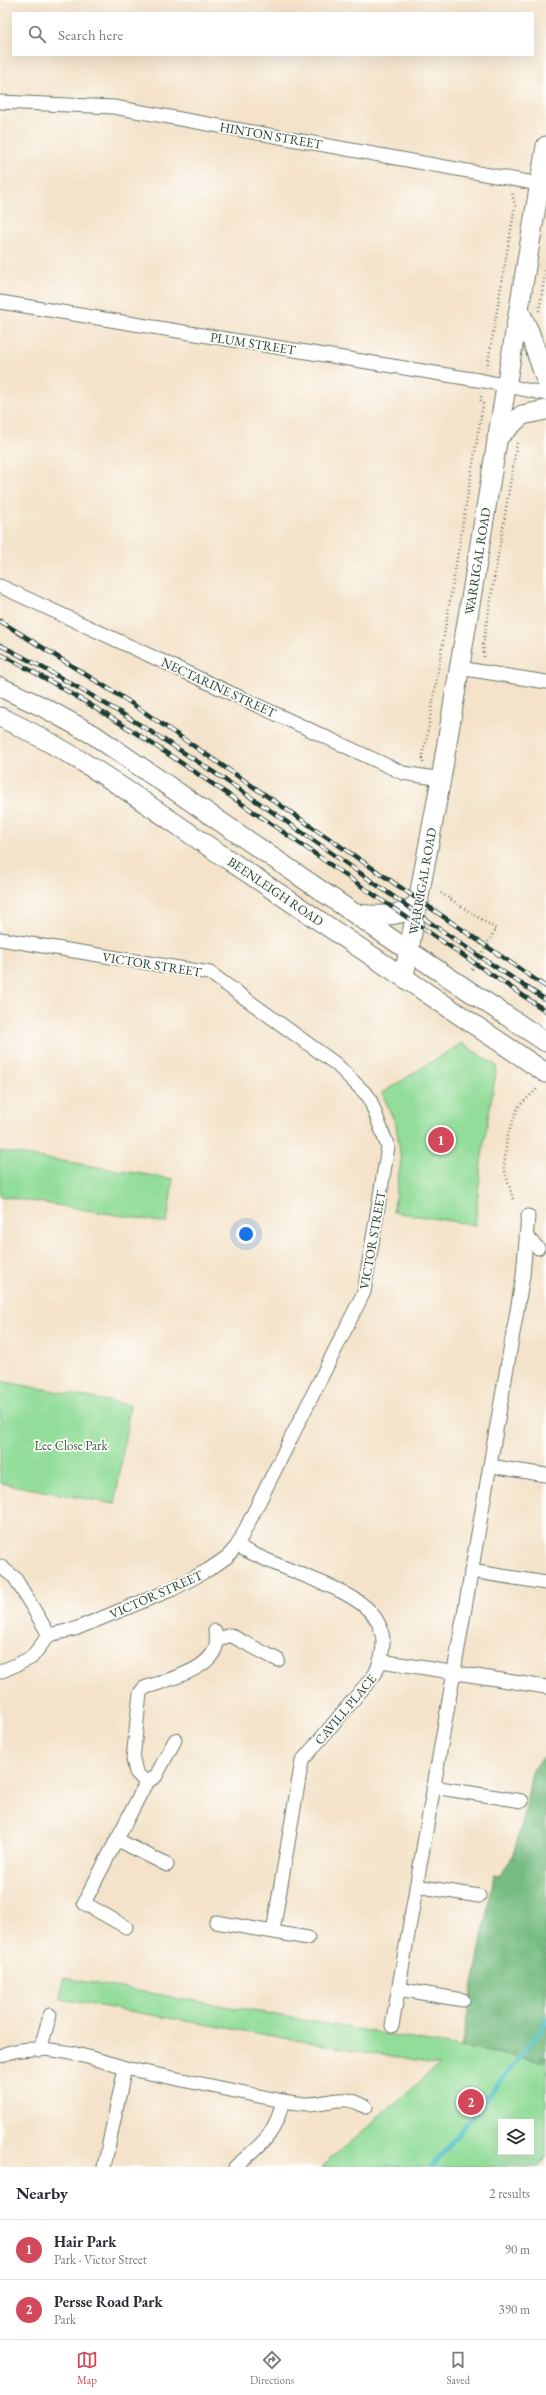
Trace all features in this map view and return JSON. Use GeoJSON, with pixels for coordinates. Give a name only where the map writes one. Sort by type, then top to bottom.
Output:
{"type":"FeatureCollection","features":[{"type":"Feature","properties":{"kind":"main road","name":"WARRIGAL ROAD"},"geometry":{"type":"LineString","coordinates":[[404,976],[441,779],[546,146]]}},
{"type":"Feature","properties":{"kind":"main road"},"geometry":{"type":"LineString","coordinates":[[519,310],[529,331],[546,380]]}},
{"type":"Feature","properties":{"kind":"main road"},"geometry":{"type":"LineString","coordinates":[[497,438],[522,415],[546,410]]}},
{"type":"Feature","properties":{"kind":"main road","name":"BEENLEIGH ROAD"},"geometry":{"type":"LineString","coordinates":[[0,687],[43,706],[94,735],[409,951],[546,1042]]}},
{"type":"Feature","properties":{"kind":"main road","name":"BEENLEIGH ROAD"},"geometry":{"type":"LineString","coordinates":[[0,717],[40,735],[404,976],[542,1081]]}},
{"type":"Feature","properties":{"kind":"main road"},"geometry":{"type":"LineString","coordinates":[[357,914],[376,916],[399,913],[412,910],[419,902]]}},
{"type":"Feature","properties":{"kind":"street","name":"HINTON STREET"},"geometry":{"type":"LineString","coordinates":[[0,102],[114,107],[539,184]]}},
{"type":"Feature","properties":{"kind":"street","name":"PLUM STREET"},"geometry":{"type":"LineString","coordinates":[[0,302],[506,385],[546,394]]}},
{"type":"Feature","properties":{"kind":"street","name":"NECTARINE STREET"},"geometry":{"type":"LineString","coordinates":[[0,586],[402,773],[441,779]]}},
{"type":"Feature","properties":{"kind":"street"},"geometry":{"type":"LineString","coordinates":[[459,668],[546,682]]}},
{"type":"Feature","properties":{"kind":"street","name":"VICTOR STREET"},"geometry":{"type":"LineString","coordinates":[[0,939],[210,973],[336,1064],[369,1097],[388,1148],[364,1292],[237,1546],[227,1557],[208,1570],[173,1589],[75,1629],[49,1635]]}},
{"type":"Feature","properties":{"kind":"street"},"geometry":{"type":"LineString","coordinates":[[392,2026],[523,1276],[528,1216]]}},
{"type":"Feature","properties":{"kind":"street"},"geometry":{"type":"LineString","coordinates":[[526,1236],[538,1248]]}},
{"type":"Feature","properties":{"kind":"street"},"geometry":{"type":"LineString","coordinates":[[490,1466],[546,1475]]}},
{"type":"Feature","properties":{"kind":"street","name":"CAVILL PLACE"},"geometry":{"type":"LineString","coordinates":[[237,1546],[268,1561],[351,1594],[371,1611],[383,1633],[381,1661],[375,1674],[302,1761],[273,1931]]}},
{"type":"Feature","properties":{"kind":"street"},"geometry":{"type":"LineString","coordinates":[[0,1566],[15,1578],[49,1635],[31,1658],[0,1672]]}},
{"type":"Feature","properties":{"kind":"street"},"geometry":{"type":"LineString","coordinates":[[471,1571],[546,1583]]}},
{"type":"Feature","properties":{"kind":"street"},"geometry":{"type":"LineString","coordinates":[[146,1784],[136,1772],[133,1759],[140,1693],[144,1688],[201,1667],[212,1655],[216,1635],[230,1635],[278,1660]]}},
{"type":"Feature","properties":{"kind":"street"},"geometry":{"type":"LineString","coordinates":[[381,1661],[546,1687]]}},
{"type":"Feature","properties":{"kind":"street"},"geometry":{"type":"LineString","coordinates":[[126,1927],[84,1903],[146,1784],[156,1776],[175,1740]]}},
{"type":"Feature","properties":{"kind":"street"},"geometry":{"type":"LineString","coordinates":[[433,1787],[522,1801]]}},
{"type":"Feature","properties":{"kind":"street"},"geometry":{"type":"LineString","coordinates":[[118,1840],[168,1865]]}},
{"type":"Feature","properties":{"kind":"street"},"geometry":{"type":"LineString","coordinates":[[416,1886],[479,1896]]}},
{"type":"Feature","properties":{"kind":"street"},"geometry":{"type":"LineString","coordinates":[[216,1922],[308,1938]]}},
{"type":"Feature","properties":{"kind":"street"},"geometry":{"type":"LineString","coordinates":[[398,1989],[463,2000]]}},
{"type":"Feature","properties":{"kind":"street"},"geometry":{"type":"LineString","coordinates":[[40,2050],[50,2015]]}},
{"type":"Feature","properties":{"kind":"street"},"geometry":{"type":"LineString","coordinates":[[0,2056],[22,2049],[40,2050],[96,2058],[125,2068],[283,2101],[308,2104],[337,2099],[354,2100],[366,2107]]}},
{"type":"Feature","properties":{"kind":"street"},"geometry":{"type":"LineString","coordinates":[[104,2167],[125,2068]]}},
{"type":"Feature","properties":{"kind":"street"},"geometry":{"type":"LineString","coordinates":[[235,2167],[269,2137],[277,2124],[283,2101]]}},
{"type":"Feature","properties":{"kind":"path"},"geometry":{"type":"LineString","coordinates":[[487,369],[515,206],[512,189]]}},
{"type":"Feature","properties":{"kind":"path"},"geometry":{"type":"LineString","coordinates":[[539,315],[546,268]]}},
{"type":"Feature","properties":{"kind":"path"},"geometry":{"type":"LineString","coordinates":[[422,776],[424,758],[423,751],[426,742],[483,404],[480,399],[482,393]]}},
{"type":"Feature","properties":{"kind":"path"},"geometry":{"type":"LineString","coordinates":[[484,657],[483,645],[518,440]]}},
{"type":"Feature","properties":{"kind":"path"},"geometry":{"type":"LineString","coordinates":[[441,893],[496,929],[471,971]]}},
{"type":"Feature","properties":{"kind":"path"},"geometry":{"type":"LineString","coordinates":[[513,1199],[504,1168],[507,1137],[518,1107],[542,1081]]}},
{"type":"Feature","properties":{"kind":"path"},"geometry":{"type":"LineString","coordinates":[[540,2061],[546,2059]]}},
{"type":"Feature","properties":{"kind":"green space"},"geometry":{"type":"Polygon","coordinates":[[[462,1043],[497,1066],[482,1155],[475,1225],[393,1212],[401,1161],[396,1125],[382,1093],[462,1043]]]}},
{"type":"Feature","properties":{"kind":"green space"},"geometry":{"type":"Polygon","coordinates":[[[0,1151],[173,1179],[167,1223],[0,1196],[0,1151]]]}},
{"type":"Feature","properties":{"kind":"green space","name":"Lee Close Park"},"geometry":{"type":"Polygon","coordinates":[[[0,1381],[130,1405],[115,1504],[0,1483],[0,1381]]]}},
{"type":"Feature","properties":{"kind":"green space"},"geometry":{"type":"Polygon","coordinates":[[[546,1754],[546,2062],[461,2047],[494,1875],[499,1876],[512,1858],[523,1820],[532,1771],[546,1754]]]}},
{"type":"Feature","properties":{"kind":"green space"},"geometry":{"type":"Polygon","coordinates":[[[63,1978],[546,2062],[546,2158],[538,2167],[321,2167],[439,2065],[60,1999],[63,1978]]]}},
{"type":"Feature","properties":{"kind":"waterway"},"geometry":{"type":"LineString","coordinates":[[432,2167],[541,2030],[546,2019]]}},
{"type":"Feature","properties":{"kind":"railway"},"geometry":{"type":"LineString","coordinates":[[0,621],[128,701],[546,987]]}},
{"type":"Feature","properties":{"kind":"railway"},"geometry":{"type":"LineString","coordinates":[[0,645],[55,674],[162,738],[265,807],[450,936],[546,1000]]}},
{"type":"Feature","properties":{"kind":"railway"},"geometry":{"type":"LineString","coordinates":[[0,654],[42,676],[162,750],[546,1011]]}},
{"type":"Feature","properties":{"kind":"place","name":"Hair Park"},"geometry":{"type":"Point","coordinates":[441,1140]}},
{"type":"Feature","properties":{"kind":"place","name":"Persse Road Park"},"geometry":{"type":"Point","coordinates":[471,2102]}}]}
